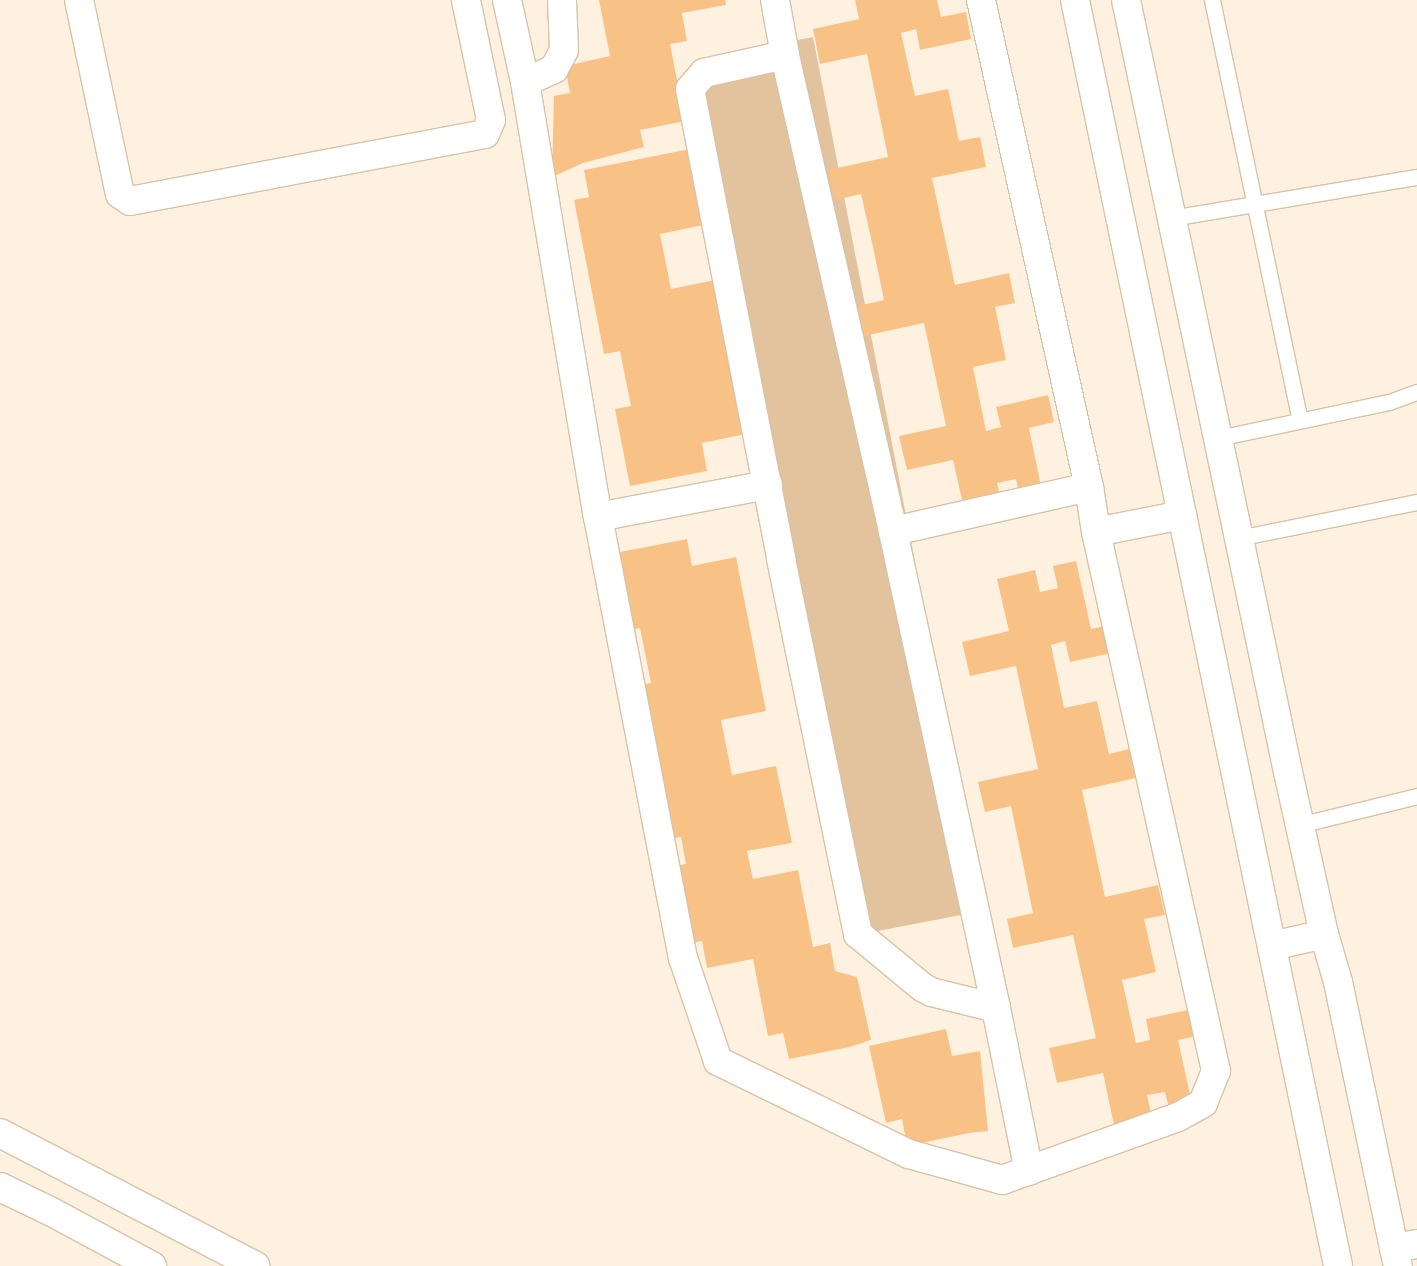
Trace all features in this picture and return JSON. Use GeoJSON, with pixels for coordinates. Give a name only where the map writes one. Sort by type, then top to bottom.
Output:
{"type":"FeatureCollection","features":[{"type":"Feature","properties":{"kind":"street"},"geometry":{"type":"LineString","coordinates":[[79,0],[120,194],[130,201],[485,134],[492,120],[466,0]]}},
{"type":"Feature","properties":{"kind":"street"},"geometry":{"type":"LineString","coordinates":[[507,0],[525,82],[598,517],[683,958],[718,1061],[909,1154],[1002,1180],[1178,1117],[1202,1103],[1216,1071],[1096,532],[1089,487],[982,0]]}},
{"type":"Feature","properties":{"kind":"street"},"geometry":{"type":"LineString","coordinates":[[525,82],[554,69],[564,50],[562,0]]}},
{"type":"Feature","properties":{"kind":"street"},"geometry":{"type":"LineString","coordinates":[[775,0],[784,55],[893,531],[996,1008],[1029,1171]]}},
{"type":"Feature","properties":{"kind":"street"},"geometry":{"type":"LineString","coordinates":[[1075,0],[1338,1266]]}},
{"type":"Feature","properties":{"kind":"street"},"geometry":{"type":"LineString","coordinates":[[1126,0],[1299,825],[1403,1253]]}},
{"type":"Feature","properties":{"kind":"street"},"geometry":{"type":"LineString","coordinates":[[784,55],[704,73],[690,89],[858,934],[930,992],[996,1008]]}},
{"type":"Feature","properties":{"kind":"street"},"geometry":{"type":"LineString","coordinates":[[598,517],[768,485]]}},
{"type":"Feature","properties":{"kind":"street"},"geometry":{"type":"LineString","coordinates":[[893,531],[1089,487]]}},
{"type":"Feature","properties":{"kind":"street"},"geometry":{"type":"LineString","coordinates":[[1096,532],[1182,515]]}},
{"type":"Feature","properties":{"kind":"street"},"geometry":{"type":"LineString","coordinates":[[1272,946],[1324,934]]}},
{"type":"Feature","properties":{"kind":"street"},"geometry":{"type":"LineString","coordinates":[[0,1133],[256,1266]]}},
{"type":"Feature","properties":{"kind":"street"},"geometry":{"type":"LineString","coordinates":[[0,1187],[50,1211],[152,1266]]}},
{"type":"Feature","properties":{"kind":"lane"},"geometry":{"type":"LineString","coordinates":[[1212,0],[1300,420]]}},
{"type":"Feature","properties":{"kind":"lane"},"geometry":{"type":"LineString","coordinates":[[1171,218],[1417,177]]}},
{"type":"Feature","properties":{"kind":"lane"},"geometry":{"type":"LineString","coordinates":[[1218,438],[1389,402],[1417,392]]}},
{"type":"Feature","properties":{"kind":"lane"},"geometry":{"type":"LineString","coordinates":[[1238,538],[1417,502]]}},
{"type":"Feature","properties":{"kind":"lane"},"geometry":{"type":"LineString","coordinates":[[1299,825],[1417,796]]}},
{"type":"Feature","properties":{"kind":"shaded area"},"geometry":{"type":"Polygon","coordinates":[[[813,37],[983,911],[865,934],[695,60],[813,37]]]}},
{"type":"Feature","properties":{"kind":"building"},"geometry":{"type":"Polygon","coordinates":[[[599,0],[725,0],[726,5],[682,13],[687,41],[670,44],[685,121],[640,130],[644,147],[583,163],[552,177],[554,96],[570,93],[565,66],[610,56],[599,0]]]}},
{"type":"Feature","properties":{"kind":"building"},"geometry":{"type":"Polygon","coordinates":[[[855,0],[937,0],[941,17],[966,12],[971,39],[920,50],[916,29],[901,33],[915,96],[948,89],[959,141],[980,137],[986,167],[932,178],[955,285],[1009,273],[1015,303],[995,307],[1006,360],[973,367],[986,431],[1001,427],[996,407],[1048,395],[1054,422],[1029,428],[1043,496],[1021,501],[1016,479],[997,483],[1002,505],[965,513],[953,460],[907,470],[899,436],[946,426],[924,323],[864,336],[858,306],[884,300],[873,247],[861,194],[835,200],[828,170],[888,157],[867,54],[820,64],[813,29],[859,19],[855,0]]]}},
{"type":"Feature","properties":{"kind":"building"},"geometry":{"type":"Polygon","coordinates":[[[690,149],[704,225],[660,234],[671,289],[715,280],[746,434],[702,443],[707,471],[630,486],[615,409],[631,406],[620,351],[604,354],[574,200],[589,197],[584,170],[690,149]]]}},
{"type":"Feature","properties":{"kind":"building"},"geometry":{"type":"Polygon","coordinates":[[[687,539],[692,566],[736,557],[766,711],[721,720],[732,775],[776,766],[792,843],[747,851],[753,879],[798,870],[813,947],[830,943],[835,971],[857,977],[871,1040],[850,1047],[789,1059],[783,1033],[768,1036],[753,959],[707,968],[702,941],[686,944],[671,867],[686,864],[681,837],[665,840],[635,686],[651,683],[640,628],[625,631],[610,554],[687,539]]]}},
{"type":"Feature","properties":{"kind":"building"},"geometry":{"type":"Polygon","coordinates":[[[1076,561],[1091,629],[1115,624],[1121,651],[1070,662],[1065,641],[1051,645],[1064,708],[1097,701],[1109,754],[1129,749],[1136,778],[1082,790],[1105,897],[1158,885],[1165,915],[1144,919],[1156,972],[1122,980],[1136,1043],[1150,1040],[1146,1019],[1197,1008],[1203,1035],[1178,1040],[1193,1108],[1170,1113],[1165,1092],[1147,1095],[1152,1117],[1114,1125],[1103,1073],[1057,1083],[1049,1048],[1096,1038],[1073,935],[1013,948],[1007,919],[1033,913],[1011,806],[985,812],[978,782],[1038,769],[1016,666],[970,676],[962,642],[1009,631],[997,579],[1035,570],[1040,592],[1058,588],[1053,566],[1076,561]]]}},
{"type":"Feature","properties":{"kind":"building"},"geometry":{"type":"Polygon","coordinates":[[[946,1029],[952,1056],[980,1051],[988,1131],[907,1146],[902,1119],[886,1123],[869,1046],[946,1029]]]}}]}
